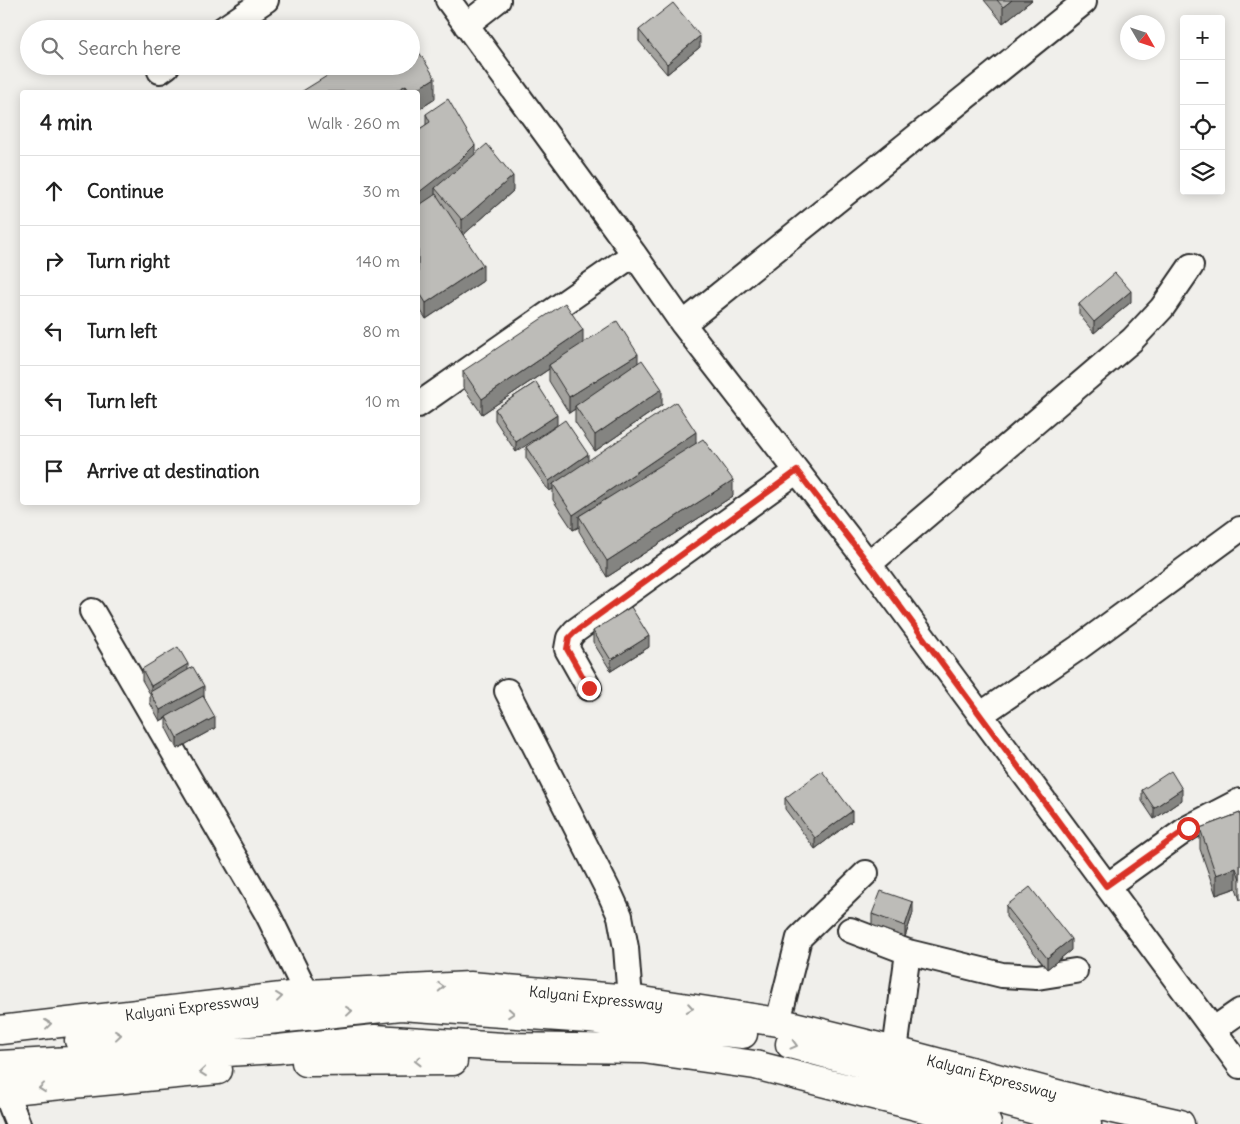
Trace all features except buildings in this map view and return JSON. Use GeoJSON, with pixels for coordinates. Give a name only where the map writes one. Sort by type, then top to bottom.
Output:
{"type":"FeatureCollection","features":[{"type":"Feature","properties":{"kind":"highway","name":"Kalyani Expressway"},"geometry":{"type":"LineString","coordinates":[[0,1030],[307,994],[470,986],[630,999],[778,1022],[895,1051],[1113,1110],[1180,1124]]}},
{"type":"Feature","properties":{"kind":"highway"},"geometry":{"type":"LineString","coordinates":[[0,1047],[401,1006],[588,1019],[759,1035],[1087,1124]]}},
{"type":"Feature","properties":{"kind":"highway"},"geometry":{"type":"LineString","coordinates":[[2,1082],[375,1039],[503,1047],[643,1049],[755,1065],[987,1124]]}},
{"type":"Feature","properties":{"kind":"highway"},"geometry":{"type":"LineString","coordinates":[[2,1082],[290,1062],[577,1060],[705,1070],[914,1124]]}},
{"type":"Feature","properties":{"kind":"street"},"geometry":{"type":"LineString","coordinates":[[236,20],[266,0]]}},
{"type":"Feature","properties":{"kind":"street"},"geometry":{"type":"LineString","coordinates":[[448,0],[683,324],[869,564],[1240,1066]]}},
{"type":"Feature","properties":{"kind":"street"},"geometry":{"type":"LineString","coordinates":[[466,25],[498,0]]}},
{"type":"Feature","properties":{"kind":"street"},"geometry":{"type":"LineString","coordinates":[[683,324],[1084,2]]}},
{"type":"Feature","properties":{"kind":"street"},"geometry":{"type":"LineString","coordinates":[[420,404],[634,254]]}},
{"type":"Feature","properties":{"kind":"street"},"geometry":{"type":"LineString","coordinates":[[869,564],[1132,340],[1162,308],[1191,266]]}},
{"type":"Feature","properties":{"kind":"street"},"geometry":{"type":"LineString","coordinates":[[589,688],[567,649],[569,638],[797,471]]}},
{"type":"Feature","properties":{"kind":"street"},"geometry":{"type":"LineString","coordinates":[[980,715],[1078,648],[1240,529]]}},
{"type":"Feature","properties":{"kind":"street"},"geometry":{"type":"LineString","coordinates":[[92,611],[268,915],[307,994]]}},
{"type":"Feature","properties":{"kind":"street"},"geometry":{"type":"LineString","coordinates":[[507,691],[620,916],[626,948],[630,999]]}},
{"type":"Feature","properties":{"kind":"street"},"geometry":{"type":"LineString","coordinates":[[1106,886],[1188,828],[1240,801]]}},
{"type":"Feature","properties":{"kind":"street"},"geometry":{"type":"LineString","coordinates":[[778,1022],[799,938],[866,874]]}},
{"type":"Feature","properties":{"kind":"street"},"geometry":{"type":"LineString","coordinates":[[850,930],[908,952],[1002,975],[1036,977],[1076,971]]}},
{"type":"Feature","properties":{"kind":"street"},"geometry":{"type":"LineString","coordinates":[[895,1051],[908,952]]}},
{"type":"Feature","properties":{"kind":"street"},"geometry":{"type":"LineString","coordinates":[[1214,1029],[1240,1011]]}},
{"type":"Feature","properties":{"kind":"street"},"geometry":{"type":"LineString","coordinates":[[2,1082],[18,1124]]}},
{"type":"Feature","properties":{"kind":"route"},"geometry":{"type":"LineString","coordinates":[[589,688],[567,649],[569,638],[797,471],[869,564],[1106,886],[1188,828]]}}]}
